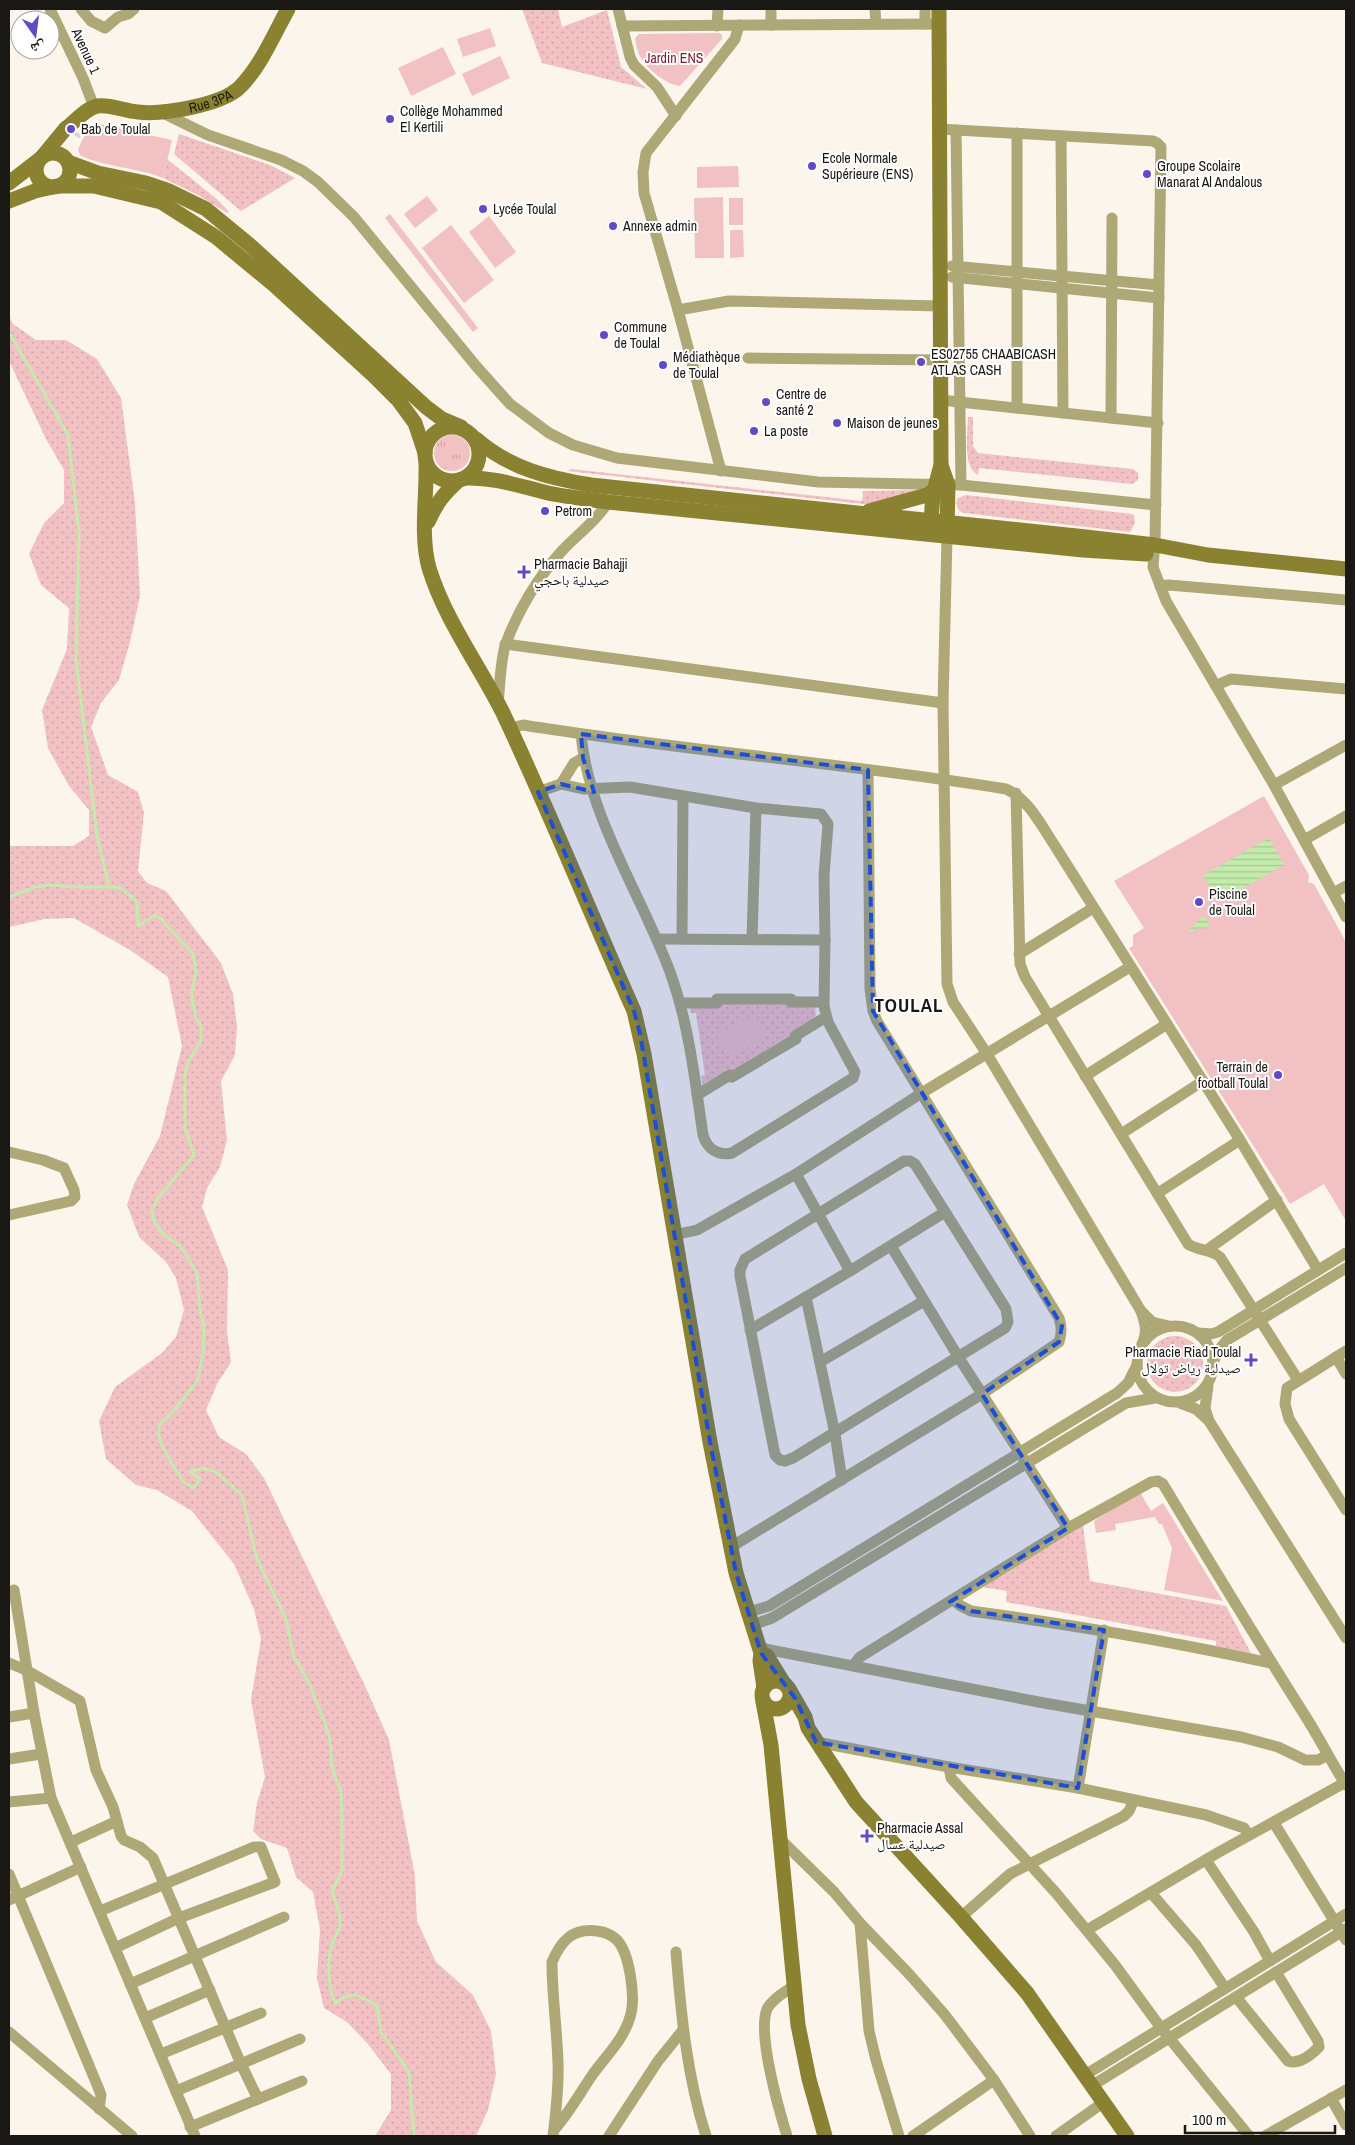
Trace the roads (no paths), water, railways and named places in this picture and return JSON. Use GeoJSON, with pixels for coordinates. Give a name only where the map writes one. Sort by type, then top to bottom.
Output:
{"type":"FeatureCollection","features":[{"type":"Feature","properties":{"kind":"main road","name":"Rue 3PA"},"geometry":{"type":"LineString","coordinates":[[90,109],[102,106],[133,112],[163,113],[218,100],[239,88],[256,67],[288,9]]}},
{"type":"Feature","properties":{"kind":"main road"},"geometry":{"type":"LineString","coordinates":[[934,19],[939,129],[941,465],[945,487],[940,529]]}},
{"type":"Feature","properties":{"kind":"main road"},"geometry":{"type":"LineString","coordinates":[[9,183],[71,130],[90,109]]}},
{"type":"Feature","properties":{"kind":"main road"},"geometry":{"type":"LineString","coordinates":[[9,201],[55,186],[68,177],[66,146],[71,130]]}},
{"type":"Feature","properties":{"kind":"main road"},"geometry":{"type":"LineString","coordinates":[[41,157],[56,153],[68,162],[98,173],[146,183],[167,190],[206,209],[260,253],[415,398],[442,419],[466,430],[490,451],[509,462],[535,473],[558,480],[590,485],[861,514],[940,529],[1083,550],[1155,550],[1346,569]]}},
{"type":"Feature","properties":{"kind":"main road"},"geometry":{"type":"LineString","coordinates":[[41,157],[36,169],[36,175],[43,184],[55,186],[94,186],[161,202],[216,237],[273,284],[399,401],[415,423],[425,458],[436,476],[443,480],[484,477],[546,493],[608,502],[940,529]]}},
{"type":"Feature","properties":{"kind":"main road"},"geometry":{"type":"LineString","coordinates":[[460,428],[444,428],[436,432],[426,445],[425,544],[429,568],[438,592],[464,644],[510,728],[634,1011],[644,1054],[710,1442],[736,1573],[761,1650],[760,1661],[771,1745],[798,2025],[808,2079],[825,2136]]}},
{"type":"Feature","properties":{"kind":"main road"},"geometry":{"type":"LineString","coordinates":[[425,528],[436,504],[445,491],[477,466],[480,457],[476,439]]}},
{"type":"Feature","properties":{"kind":"main road"},"geometry":{"type":"LineString","coordinates":[[861,514],[927,495],[945,487]]}},
{"type":"Feature","properties":{"kind":"main road"},"geometry":{"type":"LineString","coordinates":[[761,1650],[768,1656],[805,1716],[808,1728],[816,1742],[856,1802],[961,1917],[1027,1993],[1127,2136]]}},
{"type":"Feature","properties":{"kind":"main road"},"geometry":{"type":"LineString","coordinates":[[764,1695],[774,1681],[786,1686],[790,1698],[782,1708],[771,1745]]}},
{"type":"Feature","properties":{"kind":"main road"},"geometry":{"type":"LineString","coordinates":[[764,1695],[769,1707],[782,1708],[789,1711],[808,1728]]}},
{"type":"Feature","properties":{"kind":"street","name":"Avenue 1"},"geometry":{"type":"LineString","coordinates":[[50,9],[90,109]]}},
{"type":"Feature","properties":{"kind":"street"},"geometry":{"type":"LineString","coordinates":[[81,9],[91,21],[105,28],[126,11]]}},
{"type":"Feature","properties":{"kind":"street"},"geometry":{"type":"LineString","coordinates":[[618,9],[630,57],[634,65],[657,87],[676,116]]}},
{"type":"Feature","properties":{"kind":"street"},"geometry":{"type":"LineString","coordinates":[[718,9],[718,26]]}},
{"type":"Feature","properties":{"kind":"street"},"geometry":{"type":"LineString","coordinates":[[771,9],[771,25]]}},
{"type":"Feature","properties":{"kind":"street"},"geometry":{"type":"LineString","coordinates":[[875,9],[876,24]]}},
{"type":"Feature","properties":{"kind":"street"},"geometry":{"type":"LineString","coordinates":[[925,9],[934,19]]}},
{"type":"Feature","properties":{"kind":"street"},"geometry":{"type":"LineString","coordinates":[[622,26],[876,24],[934,19]]}},
{"type":"Feature","properties":{"kind":"street"},"geometry":{"type":"LineString","coordinates":[[721,471],[678,310],[644,193],[643,172],[646,154],[735,39],[739,25]]}},
{"type":"Feature","properties":{"kind":"street"},"geometry":{"type":"LineString","coordinates":[[163,113],[208,135],[281,160],[303,171],[318,182],[354,217],[498,391],[526,418],[549,433],[581,448],[617,458],[818,482],[945,487],[1156,505]]}},
{"type":"Feature","properties":{"kind":"street"},"geometry":{"type":"LineString","coordinates":[[939,129],[1153,141],[1159,145],[1161,149],[1158,423],[1154,567],[1160,586],[1190,643],[1217,684],[1346,917]]}},
{"type":"Feature","properties":{"kind":"street"},"geometry":{"type":"LineString","coordinates":[[945,487],[959,402],[956,130]]}},
{"type":"Feature","properties":{"kind":"street"},"geometry":{"type":"LineString","coordinates":[[1017,133],[1017,408]]}},
{"type":"Feature","properties":{"kind":"street"},"geometry":{"type":"LineString","coordinates":[[1061,136],[1063,413]]}},
{"type":"Feature","properties":{"kind":"street"},"geometry":{"type":"LineString","coordinates":[[1111,418],[1112,218]]}},
{"type":"Feature","properties":{"kind":"street"},"geometry":{"type":"LineString","coordinates":[[940,271],[1017,278],[1062,288],[1159,298]]}},
{"type":"Feature","properties":{"kind":"street"},"geometry":{"type":"LineString","coordinates":[[1017,278],[1062,276],[1159,285]]}},
{"type":"Feature","properties":{"kind":"street"},"geometry":{"type":"LineString","coordinates":[[678,310],[729,301],[940,306]]}},
{"type":"Feature","properties":{"kind":"street"},"geometry":{"type":"LineString","coordinates":[[748,358],[940,360]]}},
{"type":"Feature","properties":{"kind":"street"},"geometry":{"type":"LineString","coordinates":[[941,400],[1158,423]]}},
{"type":"Feature","properties":{"kind":"street"},"geometry":{"type":"LineString","coordinates":[[498,704],[506,644],[529,597],[544,572],[560,552],[600,515],[608,502]]}},
{"type":"Feature","properties":{"kind":"street"},"geometry":{"type":"LineString","coordinates":[[940,529],[947,984],[953,1002],[987,1054],[1141,1312],[1152,1322],[1182,1327],[1198,1333],[1218,1332],[1256,1316],[1346,1268]]}},
{"type":"Feature","properties":{"kind":"street"},"geometry":{"type":"LineString","coordinates":[[1160,586],[1169,585],[1346,600]]}},
{"type":"Feature","properties":{"kind":"street"},"geometry":{"type":"LineString","coordinates":[[506,644],[943,704]]}},
{"type":"Feature","properties":{"kind":"street"},"geometry":{"type":"LineString","coordinates":[[1217,684],[1231,679],[1346,689]]}},
{"type":"Feature","properties":{"kind":"street"},"geometry":{"type":"LineString","coordinates":[[510,728],[524,725],[713,752],[944,779],[1006,789],[1016,793],[1035,816],[1167,1024],[1277,1200],[1318,1270]]}},
{"type":"Feature","properties":{"kind":"street"},"geometry":{"type":"LineString","coordinates":[[538,792],[561,784],[583,789],[593,789],[630,787],[756,808],[821,814],[828,824],[824,876],[826,940],[823,1002],[826,1016],[855,1072],[853,1078],[736,1151],[729,1154],[719,1153],[707,1145],[703,1135],[680,1003],[657,939],[620,858],[593,789],[583,758],[581,734]]}},
{"type":"Feature","properties":{"kind":"street"},"geometry":{"type":"LineString","coordinates":[[1274,786],[1346,745]]}},
{"type":"Feature","properties":{"kind":"street"},"geometry":{"type":"LineString","coordinates":[[561,784],[574,763],[583,758]]}},
{"type":"Feature","properties":{"kind":"street"},"geometry":{"type":"LineString","coordinates":[[731,1547],[982,1394],[1059,1342],[1062,1326],[920,1094],[873,1011],[870,989],[868,770]]}},
{"type":"Feature","properties":{"kind":"street"},"geometry":{"type":"LineString","coordinates":[[1016,793],[1019,954],[1020,964],[1025,977],[1188,1244],[1194,1248],[1207,1250],[1220,1257],[1298,1380]]}},
{"type":"Feature","properties":{"kind":"street"},"geometry":{"type":"LineString","coordinates":[[682,938],[683,796]]}},
{"type":"Feature","properties":{"kind":"street"},"geometry":{"type":"LineString","coordinates":[[752,939],[756,808]]}},
{"type":"Feature","properties":{"kind":"street"},"geometry":{"type":"LineString","coordinates":[[1304,840],[1346,816]]}},
{"type":"Feature","properties":{"kind":"street"},"geometry":{"type":"LineString","coordinates":[[1333,893],[1346,886]]}},
{"type":"Feature","properties":{"kind":"street"},"geometry":{"type":"LineString","coordinates":[[1019,954],[1093,908]]}},
{"type":"Feature","properties":{"kind":"street"},"geometry":{"type":"LineString","coordinates":[[657,939],[826,940]]}},
{"type":"Feature","properties":{"kind":"street"},"geometry":{"type":"LineString","coordinates":[[674,1235],[696,1230],[796,1174],[920,1094],[1130,967]]}},
{"type":"Feature","properties":{"kind":"street"},"geometry":{"type":"LineString","coordinates":[[680,1003],[717,1003],[717,999],[791,999],[791,1002],[823,1002]]}},
{"type":"Feature","properties":{"kind":"street"},"geometry":{"type":"LineString","coordinates":[[697,1095],[730,1075],[732,1077],[796,1038],[795,1036],[826,1016]]}},
{"type":"Feature","properties":{"kind":"street"},"geometry":{"type":"LineString","coordinates":[[1085,1076],[1167,1024]]}},
{"type":"Feature","properties":{"kind":"street"},"geometry":{"type":"LineString","coordinates":[[1121,1134],[1203,1081]]}},
{"type":"Feature","properties":{"kind":"street"},"geometry":{"type":"LineString","coordinates":[[1158,1193],[1240,1140]]}},
{"type":"Feature","properties":{"kind":"street"},"geometry":{"type":"LineString","coordinates":[[9,1152],[43,1160],[64,1168],[74,1190],[75,1197],[71,1201],[9,1215]]}},
{"type":"Feature","properties":{"kind":"street"},"geometry":{"type":"LineString","coordinates":[[904,1161],[910,1161],[915,1164],[1006,1309],[1008,1316],[1005,1328],[959,1358],[835,1434],[785,1461],[780,1460],[775,1455],[740,1270],[745,1260],[819,1214],[904,1161]]}},
{"type":"Feature","properties":{"kind":"street"},"geometry":{"type":"LineString","coordinates":[[796,1174],[850,1271]]}},
{"type":"Feature","properties":{"kind":"street"},"geometry":{"type":"LineString","coordinates":[[1207,1250],[1277,1200]]}},
{"type":"Feature","properties":{"kind":"street"},"geometry":{"type":"LineString","coordinates":[[750,1330],[892,1246],[945,1212]]}},
{"type":"Feature","properties":{"kind":"street"},"geometry":{"type":"LineString","coordinates":[[892,1246],[959,1358],[1068,1528]]}},
{"type":"Feature","properties":{"kind":"street"},"geometry":{"type":"LineString","coordinates":[[1209,1421],[1205,1408],[1208,1385],[1213,1374],[1217,1352],[1227,1340],[1256,1316],[1318,1270],[1346,1253]]}},
{"type":"Feature","properties":{"kind":"street"},"geometry":{"type":"LineString","coordinates":[[806,1297],[835,1434],[842,1480]]}},
{"type":"Feature","properties":{"kind":"street"},"geometry":{"type":"LineString","coordinates":[[820,1362],[924,1301]]}},
{"type":"Feature","properties":{"kind":"street"},"geometry":{"type":"LineString","coordinates":[[1024,1457],[1117,1394],[1128,1383],[1137,1365],[1146,1333],[1141,1312]]}},
{"type":"Feature","properties":{"kind":"street"},"geometry":{"type":"LineString","coordinates":[[1142,1345],[1155,1332],[1173,1326]]}},
{"type":"Feature","properties":{"kind":"street"},"geometry":{"type":"LineString","coordinates":[[1198,1333],[1209,1345],[1214,1361]]}},
{"type":"Feature","properties":{"kind":"street"},"geometry":{"type":"LineString","coordinates":[[1346,1374],[1341,1354],[1287,1388],[1285,1397],[1286,1413],[1346,1510]]}},
{"type":"Feature","properties":{"kind":"street"},"geometry":{"type":"LineString","coordinates":[[1137,1365],[1142,1384],[1155,1398]]}},
{"type":"Feature","properties":{"kind":"street"},"geometry":{"type":"LineString","coordinates":[[1180,1403],[1200,1394],[1208,1385]]}},
{"type":"Feature","properties":{"kind":"street"},"geometry":{"type":"LineString","coordinates":[[751,1619],[768,1606],[1024,1457],[1126,1403],[1138,1399],[1155,1398],[1167,1402],[1180,1403],[1196,1409],[1209,1421],[1346,1638]]}},
{"type":"Feature","properties":{"kind":"street"},"geometry":{"type":"LineString","coordinates":[[853,1666],[860,1657],[1068,1528],[1151,1482],[1158,1481],[1163,1484],[1270,1663],[1305,1716],[1326,1756],[1346,1784],[1249,1835],[1152,1894],[1087,1930]]}},
{"type":"Feature","properties":{"kind":"street"},"geometry":{"type":"LineString","coordinates":[[14,1590],[26,1670],[51,1798],[161,2054],[193,2134],[258,2099],[302,2081]]}},
{"type":"Feature","properties":{"kind":"street"},"geometry":{"type":"LineString","coordinates":[[953,1600],[971,1611],[1182,1643],[1270,1663]]}},
{"type":"Feature","properties":{"kind":"street"},"geometry":{"type":"LineString","coordinates":[[1078,1788],[1104,1630]]}},
{"type":"Feature","properties":{"kind":"street"},"geometry":{"type":"LineString","coordinates":[[761,1650],[1265,1743],[1305,1760],[1318,1760],[1326,1756]]}},
{"type":"Feature","properties":{"kind":"street"},"geometry":{"type":"LineString","coordinates":[[9,1663],[26,1670],[80,1700],[96,1770],[117,1821],[121,1836],[124,1840],[140,1847],[152,1856],[241,2064],[258,2099]]}},
{"type":"Feature","properties":{"kind":"street"},"geometry":{"type":"LineString","coordinates":[[9,1717],[34,1713]]}},
{"type":"Feature","properties":{"kind":"street"},"geometry":{"type":"LineString","coordinates":[[816,1742],[949,1767],[1078,1788],[1134,1800],[1224,1820],[1244,1828],[1249,1835]]}},
{"type":"Feature","properties":{"kind":"street"},"geometry":{"type":"LineString","coordinates":[[9,1759],[42,1754]]}},
{"type":"Feature","properties":{"kind":"street"},"geometry":{"type":"LineString","coordinates":[[949,1767],[951,1778],[1087,1930],[1116,1965],[1161,2028],[1250,2136]]}},
{"type":"Feature","properties":{"kind":"street"},"geometry":{"type":"LineString","coordinates":[[9,1802],[51,1798]]}},
{"type":"Feature","properties":{"kind":"street"},"geometry":{"type":"LineString","coordinates":[[961,1917],[1010,1874],[1124,1816],[1129,1811],[1134,1800]]}},
{"type":"Feature","properties":{"kind":"street"},"geometry":{"type":"LineString","coordinates":[[70,1842],[117,1821]]}},
{"type":"Feature","properties":{"kind":"street"},"geometry":{"type":"LineString","coordinates":[[1089,2080],[1169,2038],[1276,1972],[1345,1934],[1274,1823]]}},
{"type":"Feature","properties":{"kind":"street"},"geometry":{"type":"LineString","coordinates":[[780,1839],[817,1874],[945,2015],[994,2080],[1030,2136]]}},
{"type":"Feature","properties":{"kind":"street"},"geometry":{"type":"LineString","coordinates":[[100,1911],[254,1847],[259,1846],[262,1848],[275,1882],[179,1918],[115,1948]]}},
{"type":"Feature","properties":{"kind":"street"},"geometry":{"type":"LineString","coordinates":[[1206,1860],[1254,1932],[1270,1961]]}},
{"type":"Feature","properties":{"kind":"street"},"geometry":{"type":"LineString","coordinates":[[14,1898],[81,1866]]}},
{"type":"Feature","properties":{"kind":"street"},"geometry":{"type":"LineString","coordinates":[[9,1874],[14,1898],[98,2087],[100,2109]]}},
{"type":"Feature","properties":{"kind":"street"},"geometry":{"type":"LineString","coordinates":[[1152,1894],[1196,1945],[1226,1988]]}},
{"type":"Feature","properties":{"kind":"street"},"geometry":{"type":"LineString","coordinates":[[1089,2080],[1161,2028],[1346,1914]]}},
{"type":"Feature","properties":{"kind":"street"},"geometry":{"type":"LineString","coordinates":[[130,1984],[284,1917]]}},
{"type":"Feature","properties":{"kind":"street"},"geometry":{"type":"LineString","coordinates":[[860,1923],[869,2031],[899,2136]]}},
{"type":"Feature","properties":{"kind":"street"},"geometry":{"type":"LineString","coordinates":[[588,1930],[602,1932],[618,1941],[626,1959],[632,2002],[631,2016],[623,2035],[554,2133],[558,2101],[558,2063],[552,1962],[558,1947],[567,1937],[577,1932],[588,1930]]}},
{"type":"Feature","properties":{"kind":"street"},"geometry":{"type":"LineString","coordinates":[[676,1952],[683,2030],[704,2135]]}},
{"type":"Feature","properties":{"kind":"street"},"geometry":{"type":"LineString","coordinates":[[1236,1997],[1288,2060],[1294,2063],[1304,2059],[1319,2047],[1318,2041],[1276,1972]]}},
{"type":"Feature","properties":{"kind":"street"},"geometry":{"type":"LineString","coordinates":[[787,2136],[769,2063],[765,2025],[768,2007],[773,2000],[793,1986]]}},
{"type":"Feature","properties":{"kind":"street"},"geometry":{"type":"LineString","coordinates":[[145,2018],[210,1990]]}},
{"type":"Feature","properties":{"kind":"street"},"geometry":{"type":"LineString","coordinates":[[161,2054],[261,2013]]}},
{"type":"Feature","properties":{"kind":"street"},"geometry":{"type":"LineString","coordinates":[[609,2136],[658,2061],[683,2030]]}},
{"type":"Feature","properties":{"kind":"street"},"geometry":{"type":"LineString","coordinates":[[9,2032],[132,2136]]}},
{"type":"Feature","properties":{"kind":"street"},"geometry":{"type":"LineString","coordinates":[[176,2092],[300,2039]]}},
{"type":"Feature","properties":{"kind":"street"},"geometry":{"type":"LineString","coordinates":[[914,2136],[994,2080]]}},
{"type":"Feature","properties":{"kind":"street"},"geometry":{"type":"LineString","coordinates":[[1265,2136],[1346,2090]]}},
{"type":"Feature","properties":{"kind":"street"},"geometry":{"type":"LineString","coordinates":[[1331,2098],[1346,2126]]}},
{"type":"Feature","properties":{"kind":"street"},"geometry":{"type":"LineString","coordinates":[[1056,2136],[1104,2102]]}},
{"type":"Feature","properties":{"kind":"waterway"},"geometry":{"type":"LineString","coordinates":[[9,332],[68,435],[79,532],[76,660],[97,835],[109,887]]}},
{"type":"Feature","properties":{"kind":"waterway"},"geometry":{"type":"LineString","coordinates":[[9,897],[35,887],[51,885],[121,888],[137,902],[138,926],[155,915],[161,919],[193,954],[196,973],[192,1000],[196,1018],[201,1026],[201,1041],[189,1060],[185,1074],[185,1128],[194,1155],[158,1198],[152,1210],[154,1222],[164,1235],[180,1246],[197,1272],[200,1309],[204,1327],[203,1353],[198,1380],[174,1411],[159,1425],[159,1437],[164,1450],[183,1482],[194,1488],[200,1479],[190,1472],[203,1468],[216,1472],[242,1495],[257,1559],[286,1619],[294,1657],[308,1681],[324,1720],[330,1739],[332,1768],[341,1792],[342,1871],[332,1891],[340,1922],[330,1956],[329,1980],[332,1996],[335,2003],[347,1996],[356,1995],[377,2006],[381,2032],[409,2072],[414,2136]]}},
{"type":"Feature","properties":{"kind":"place","name":"Collège Mohammed El Kertili"},"geometry":{"type":"Point","coordinates":[390,119]}},
{"type":"Feature","properties":{"kind":"place","name":"Bab de Toulal"},"geometry":{"type":"Point","coordinates":[71,129]}},
{"type":"Feature","properties":{"kind":"place","name":"Ecole Normale Supérieure (ENS)"},"geometry":{"type":"Point","coordinates":[812,166]}},
{"type":"Feature","properties":{"kind":"place","name":"Groupe Scolaire Manarat Al Andalous"},"geometry":{"type":"Point","coordinates":[1147,174]}},
{"type":"Feature","properties":{"kind":"place","name":"Lycée Toulal"},"geometry":{"type":"Point","coordinates":[483,209]}},
{"type":"Feature","properties":{"kind":"place","name":"Annexe admin"},"geometry":{"type":"Point","coordinates":[613,226]}},
{"type":"Feature","properties":{"kind":"place","name":"Commune de Toulal"},"geometry":{"type":"Point","coordinates":[604,335]}},
{"type":"Feature","properties":{"kind":"place","name":"ES02755 CHAABICASH ATLAS CASH"},"geometry":{"type":"Point","coordinates":[921,362]}},
{"type":"Feature","properties":{"kind":"place","name":"Médiathèque de Toulal"},"geometry":{"type":"Point","coordinates":[663,365]}},
{"type":"Feature","properties":{"kind":"place","name":"Centre de santé 2"},"geometry":{"type":"Point","coordinates":[766,402]}},
{"type":"Feature","properties":{"kind":"place","name":"Maison de jeunes"},"geometry":{"type":"Point","coordinates":[837,423]}},
{"type":"Feature","properties":{"kind":"place","name":"La poste"},"geometry":{"type":"Point","coordinates":[754,431]}},
{"type":"Feature","properties":{"kind":"place","name":"Petrom"},"geometry":{"type":"Point","coordinates":[545,511]}},
{"type":"Feature","properties":{"kind":"place","name":"Pharmacie Bahajji صيدلية باحجي"},"geometry":{"type":"Point","coordinates":[524,572]}},
{"type":"Feature","properties":{"kind":"place","name":"Piscine de Toulal"},"geometry":{"type":"Point","coordinates":[1199,902]}},
{"type":"Feature","properties":{"kind":"place","name":"Terrain de football Toulal"},"geometry":{"type":"Point","coordinates":[1278,1075]}},
{"type":"Feature","properties":{"kind":"place","name":"Pharmacie Riad Toulal صيدلية رياض تولال"},"geometry":{"type":"Point","coordinates":[1251,1360]}},
{"type":"Feature","properties":{"kind":"place","name":"Pharmacie Assal صيدلية عسال"},"geometry":{"type":"Point","coordinates":[867,1836]}},
{"type":"Feature","properties":{"kind":"district","name":"TOULAL"},"geometry":{"type":"Point","coordinates":[909,1005]}},
{"type":"Feature","properties":{"kind":"park label","name":"Jardin ENS"},"geometry":{"type":"Point","coordinates":[674,58]}}]}
